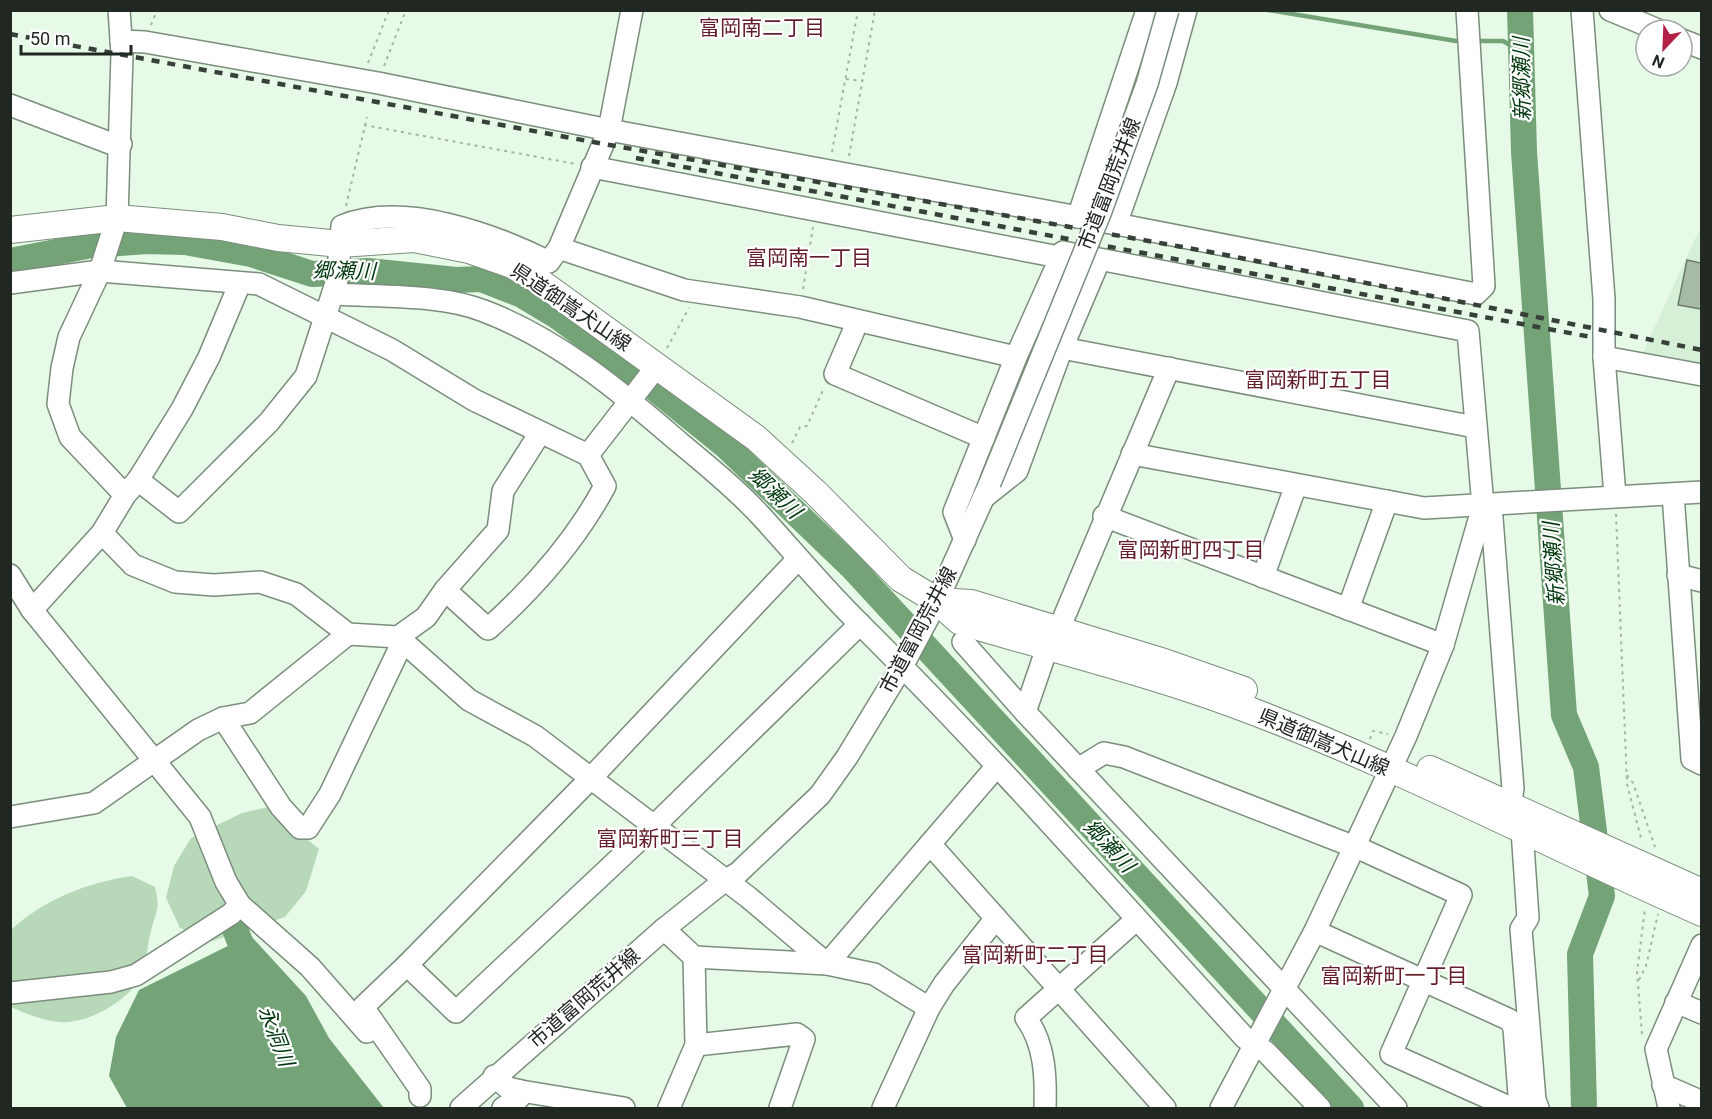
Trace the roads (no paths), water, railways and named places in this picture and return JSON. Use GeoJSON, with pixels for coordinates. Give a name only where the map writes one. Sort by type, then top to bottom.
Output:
{"type":"FeatureCollection","features":[{"type":"Feature","properties":{"kind":"main road","name":"県道御嵩犬山線"},"geometry":{"type":"LineString","coordinates":[[10,230],[117,218],[222,227],[278,238],[341,235],[414,239],[469,250],[512,265],[548,263],[657,366],[756,438],[932,611],[959,621],[1053,638],[1132,671],[1233,704],[1510,804],[1530,827]]}},
{"type":"Feature","properties":{"kind":"main road","name":"県道御嵩犬山線"},"geometry":{"type":"LineString","coordinates":[[1394,762],[1530,827],[1701,892]]}},
{"type":"Feature","properties":{"kind":"main road","name":"県道御嵩犬山線"},"geometry":{"type":"LineString","coordinates":[[1642,868],[1701,913]]}},
{"type":"Feature","properties":{"kind":"street"},"geometry":{"type":"LineString","coordinates":[[119,10],[122,144],[117,218],[100,270],[69,337],[62,368],[58,404],[70,437],[131,488],[179,512],[269,422],[306,376],[335,287],[341,235]]}},
{"type":"Feature","properties":{"kind":"street"},"geometry":{"type":"LineString","coordinates":[[632,10],[609,130],[548,263],[684,290],[800,307],[1016,357]]}},
{"type":"Feature","properties":{"kind":"street"},"geometry":{"type":"LineString","coordinates":[[1078,217],[1147,10]]}},
{"type":"Feature","properties":{"kind":"street","name":"市道富岡荒井線"},"geometry":{"type":"LineString","coordinates":[[461,1108],[664,929],[755,858],[820,795],[847,757],[903,665],[932,611],[987,490],[1101,211],[1147,84],[1168,10]]}},
{"type":"Feature","properties":{"kind":"street"},"geometry":{"type":"LineString","coordinates":[[1116,224],[1166,83],[1186,10]]}},
{"type":"Feature","properties":{"kind":"street"},"geometry":{"type":"LineString","coordinates":[[121,41],[145,42],[370,81],[609,130],[1116,224],[1476,294],[1484,286],[1467,10]]}},
{"type":"Feature","properties":{"kind":"street"},"geometry":{"type":"LineString","coordinates":[[1582,10],[1604,299],[1604,357],[1615,496]]}},
{"type":"Feature","properties":{"kind":"street"},"geometry":{"type":"LineString","coordinates":[[1610,10],[1634,20]]}},
{"type":"Feature","properties":{"kind":"street"},"geometry":{"type":"LineString","coordinates":[[10,105],[115,145],[122,144]]}},
{"type":"Feature","properties":{"kind":"street"},"geometry":{"type":"LineString","coordinates":[[592,167],[1059,257]]}},
{"type":"Feature","properties":{"kind":"street"},"geometry":{"type":"LineString","coordinates":[[965,540],[954,512],[1016,357],[1059,257],[1064,252],[1099,261],[1468,331],[1475,427],[1487,505],[1513,789],[1510,804]]}},
{"type":"Feature","properties":{"kind":"street"},"geometry":{"type":"LineString","coordinates":[[987,490],[1017,471],[1062,348],[1099,261]]}},
{"type":"Feature","properties":{"kind":"street"},"geometry":{"type":"LineString","coordinates":[[10,283],[100,270],[259,284],[392,351],[474,400],[588,455],[605,486],[585,523],[527,595],[488,629],[446,590]]}},
{"type":"Feature","properties":{"kind":"street"},"geometry":{"type":"LineString","coordinates":[[32,610],[102,533],[182,409],[209,357],[240,283]]}},
{"type":"Feature","properties":{"kind":"street"},"geometry":{"type":"LineString","coordinates":[[335,287],[444,302],[481,310],[530,332],[630,399],[760,514],[798,559],[903,665],[1254,1046],[1266,1052],[1320,1108]]}},
{"type":"Feature","properties":{"kind":"street"},"geometry":{"type":"LineString","coordinates":[[855,330],[835,374],[984,438]]}},
{"type":"Feature","properties":{"kind":"street"},"geometry":{"type":"LineString","coordinates":[[1062,348],[1475,427]]}},
{"type":"Feature","properties":{"kind":"street"},"geometry":{"type":"LineString","coordinates":[[1604,357],[1701,375]]}},
{"type":"Feature","properties":{"kind":"street"},"geometry":{"type":"LineString","coordinates":[[588,455],[657,366]]}},
{"type":"Feature","properties":{"kind":"street"},"geometry":{"type":"LineString","coordinates":[[1025,712],[1053,638],[1168,368]]}},
{"type":"Feature","properties":{"kind":"street"},"geometry":{"type":"LineString","coordinates":[[223,718],[281,807],[300,828],[308,828],[330,794],[400,639],[426,617],[446,590],[498,530],[503,491],[540,433]]}},
{"type":"Feature","properties":{"kind":"street"},"geometry":{"type":"LineString","coordinates":[[1132,454],[1424,508],[1701,492]]}},
{"type":"Feature","properties":{"kind":"street"},"geometry":{"type":"LineString","coordinates":[[1263,577],[1296,484]]}},
{"type":"Feature","properties":{"kind":"street"},"geometry":{"type":"LineString","coordinates":[[1673,494],[1678,575],[1692,635],[1692,759],[1701,764]]}},
{"type":"Feature","properties":{"kind":"street"},"geometry":{"type":"LineString","coordinates":[[1348,609],[1387,501]]}},
{"type":"Feature","properties":{"kind":"street"},"geometry":{"type":"LineString","coordinates":[[1221,1108],[1315,931],[1394,762],[1443,645],[1487,505]]}},
{"type":"Feature","properties":{"kind":"street"},"geometry":{"type":"LineString","coordinates":[[1104,516],[1443,645]]}},
{"type":"Feature","properties":{"kind":"street"},"geometry":{"type":"LineString","coordinates":[[102,533],[132,565],[175,582],[214,585],[260,582],[296,594],[348,634],[400,639],[469,700],[535,736],[654,826],[827,964]]}},
{"type":"Feature","properties":{"kind":"street"},"geometry":{"type":"LineString","coordinates":[[426,1102],[420,1089],[363,1007],[591,778],[798,559]]}},
{"type":"Feature","properties":{"kind":"street"},"geometry":{"type":"LineString","coordinates":[[10,575],[32,610],[153,763],[200,818],[226,882],[240,905],[310,967],[426,1102]]}},
{"type":"Feature","properties":{"kind":"street"},"geometry":{"type":"LineString","coordinates":[[1678,575],[1701,581]]}},
{"type":"Feature","properties":{"kind":"street"},"geometry":{"type":"LineString","coordinates":[[407,965],[456,1012],[654,826],[860,624]]}},
{"type":"Feature","properties":{"kind":"street"},"geometry":{"type":"LineString","coordinates":[[10,817],[93,803],[198,730],[223,718],[250,713],[348,634]]}},
{"type":"Feature","properties":{"kind":"street"},"geometry":{"type":"LineString","coordinates":[[963,642],[1284,991],[1396,1108]]}},
{"type":"Feature","properties":{"kind":"street"},"geometry":{"type":"LineString","coordinates":[[1078,769],[1104,753],[1124,757],[1355,847],[1461,895],[1391,1054],[1511,1108]]}},
{"type":"Feature","properties":{"kind":"street"},"geometry":{"type":"LineString","coordinates":[[827,964],[997,766]]}},
{"type":"Feature","properties":{"kind":"street"},"geometry":{"type":"LineString","coordinates":[[1530,827],[1528,918],[1521,929],[1535,1100],[1538,1108]]}},
{"type":"Feature","properties":{"kind":"street"},"geometry":{"type":"LineString","coordinates":[[930,844],[1059,986],[1165,1108]]}},
{"type":"Feature","properties":{"kind":"street"},"geometry":{"type":"LineString","coordinates":[[10,993],[111,982],[136,975],[231,914],[240,905]]}},
{"type":"Feature","properties":{"kind":"street"},"geometry":{"type":"LineString","coordinates":[[883,1108],[929,1008],[944,984],[996,918]]}},
{"type":"Feature","properties":{"kind":"street"},"geometry":{"type":"LineString","coordinates":[[1045,1108],[1046,1080],[1038,1034],[1026,1018],[1059,986],[1137,919]]}},
{"type":"Feature","properties":{"kind":"street"},"geometry":{"type":"LineString","coordinates":[[664,929],[694,957],[827,964],[874,974],[929,1008]]}},
{"type":"Feature","properties":{"kind":"street"},"geometry":{"type":"LineString","coordinates":[[1315,931],[1510,1020],[1514,1028],[1520,1108]]}},
{"type":"Feature","properties":{"kind":"street"},"geometry":{"type":"LineString","coordinates":[[1669,1108],[1656,1048],[1701,945]]}},
{"type":"Feature","properties":{"kind":"street"},"geometry":{"type":"LineString","coordinates":[[669,1108],[696,1045],[694,957]]}},
{"type":"Feature","properties":{"kind":"street"},"geometry":{"type":"LineString","coordinates":[[1676,1002],[1701,1014]]}},
{"type":"Feature","properties":{"kind":"street"},"geometry":{"type":"LineString","coordinates":[[696,1045],[797,1034],[804,1039],[780,1108]]}},
{"type":"Feature","properties":{"kind":"street"},"geometry":{"type":"LineString","coordinates":[[494,1077],[508,1088],[618,1108]]}},
{"type":"Feature","properties":{"kind":"street"},"geometry":{"type":"LineString","coordinates":[[1663,1085],[1701,1102]]}},
{"type":"Feature","properties":{"kind":"street"},"geometry":{"type":"LineString","coordinates":[[503,1108],[519,1098],[520,1091]]}},
{"type":"Feature","properties":{"kind":"water"},"geometry":{"type":"Polygon","coordinates":[[[250,935],[306,996],[329,1038],[384,1108],[127,1108],[109,1076],[116,1037],[139,990],[250,935]]]}},
{"type":"Feature","properties":{"kind":"waterway"},"geometry":{"type":"LineString","coordinates":[[1268,10],[1456,41]]}},
{"type":"Feature","properties":{"kind":"waterway","name":"新郷瀬川"},"geometry":{"type":"LineString","coordinates":[[1520,10],[1524,152],[1564,715],[1586,767],[1602,896],[1580,954],[1584,1108]]}},
{"type":"Feature","properties":{"kind":"waterway"},"geometry":{"type":"LineString","coordinates":[[1480,41],[1503,41],[1522,52]]}},
{"type":"Feature","properties":{"kind":"waterway","name":"郷瀬川"},"geometry":{"type":"LineString","coordinates":[[10,261],[92,245],[147,241],[185,242],[251,254],[312,274],[368,271],[456,280],[481,279],[522,295],[557,316],[648,383],[727,447],[851,566],[1351,1108]]}},
{"type":"Feature","properties":{"kind":"waterway","name":"永洞川"},"geometry":{"type":"LineString","coordinates":[[235,929],[252,973]]}},
{"type":"Feature","properties":{"kind":"railway"},"geometry":{"type":"LineString","coordinates":[[10,34],[604,144],[1216,253],[1702,350]]}},
{"type":"Feature","properties":{"kind":"railway"},"geometry":{"type":"LineString","coordinates":[[636,158],[1591,337]]}},
{"type":"Feature","properties":{"kind":"district","name":"富岡南二丁目"},"geometry":{"type":"Point","coordinates":[762,28]}},
{"type":"Feature","properties":{"kind":"district","name":"富岡南一丁目"},"geometry":{"type":"Point","coordinates":[809,258]}},
{"type":"Feature","properties":{"kind":"district","name":"富岡新町五丁目"},"geometry":{"type":"Point","coordinates":[1318,380]}},
{"type":"Feature","properties":{"kind":"district","name":"富岡新町四丁目"},"geometry":{"type":"Point","coordinates":[1191,550]}},
{"type":"Feature","properties":{"kind":"district","name":"富岡新町三丁目"},"geometry":{"type":"Point","coordinates":[670,839]}},
{"type":"Feature","properties":{"kind":"district","name":"富岡新町二丁目"},"geometry":{"type":"Point","coordinates":[1035,955]}},
{"type":"Feature","properties":{"kind":"district","name":"富岡新町一丁目"},"geometry":{"type":"Point","coordinates":[1394,976]}}]}
